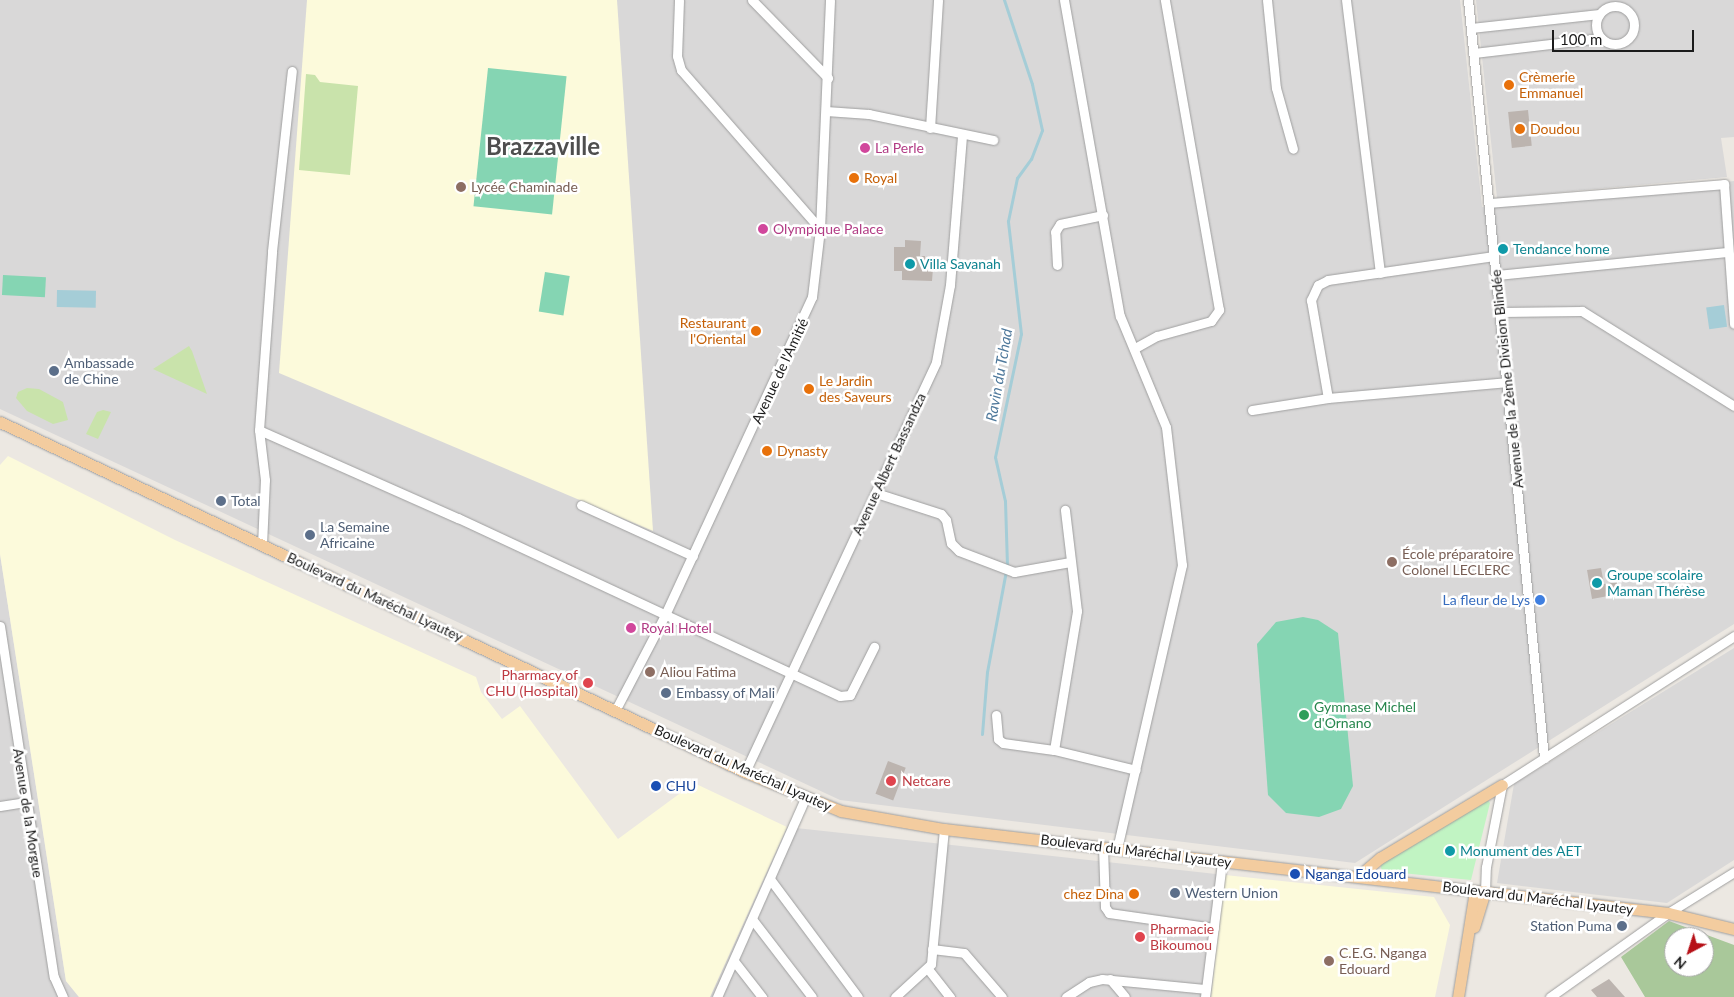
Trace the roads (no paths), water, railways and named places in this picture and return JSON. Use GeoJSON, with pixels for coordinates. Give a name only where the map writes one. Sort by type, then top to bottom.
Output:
{"type":"FeatureCollection","features":[{"type":"Feature","properties":{"kind":"main road","name":"Boulevard du Maréchal Lyautey"},"geometry":{"type":"LineString","coordinates":[[0,422],[745,772],[806,798],[860,816],[944,829],[1668,913],[1734,928]]}},
{"type":"Feature","properties":{"kind":"main road","name":"Boulevard du Maréchal Lyautey"},"geometry":{"type":"LineString","coordinates":[[0,429],[18,431]]}},
{"type":"Feature","properties":{"kind":"main road"},"geometry":{"type":"LineString","coordinates":[[1359,876],[1380,858],[1502,785]]}},
{"type":"Feature","properties":{"kind":"main road"},"geometry":{"type":"LineString","coordinates":[[1455,889],[1472,910]]}},
{"type":"Feature","properties":{"kind":"main road"},"geometry":{"type":"LineString","coordinates":[[1470,938],[1472,910],[1480,892]]}},
{"type":"Feature","properties":{"kind":"main road"},"geometry":{"type":"LineString","coordinates":[[1458,997],[1480,892]]}},
{"type":"Feature","properties":{"kind":"street"},"geometry":{"type":"LineString","coordinates":[[679,0],[677,56],[681,70],[820,229]]}},
{"type":"Feature","properties":{"kind":"street"},"geometry":{"type":"LineString","coordinates":[[752,0],[828,78]]}},
{"type":"Feature","properties":{"kind":"street","name":"Avenue de l'Amitié"},"geometry":{"type":"LineString","coordinates":[[615,711],[664,617],[805,317],[812,297],[820,229],[830,0]]}},
{"type":"Feature","properties":{"kind":"street"},"geometry":{"type":"LineString","coordinates":[[930,128],[938,0]]}},
{"type":"Feature","properties":{"kind":"street"},"geometry":{"type":"LineString","coordinates":[[1064,0],[1120,316],[1135,348],[1166,428],[1182,566],[1117,849]]}},
{"type":"Feature","properties":{"kind":"street"},"geometry":{"type":"LineString","coordinates":[[1135,348],[1156,336],[1211,321],[1219,310],[1165,0]]}},
{"type":"Feature","properties":{"kind":"street"},"geometry":{"type":"LineString","coordinates":[[1268,0],[1276,88],[1293,149]]}},
{"type":"Feature","properties":{"kind":"street"},"geometry":{"type":"LineString","coordinates":[[1346,0],[1380,273]]}},
{"type":"Feature","properties":{"kind":"street","name":"Avenue de la 2ème Division Blindée"},"geometry":{"type":"LineString","coordinates":[[1468,0],[1501,312],[1544,758]]}},
{"type":"Feature","properties":{"kind":"street"},"geometry":{"type":"LineString","coordinates":[[1471,28],[1621,4],[1632,18],[1632,34],[1615,44],[1601,38],[1474,53]]}},
{"type":"Feature","properties":{"kind":"street"},"geometry":{"type":"LineString","coordinates":[[1601,38],[1596,26],[1603,8]]}},
{"type":"Feature","properties":{"kind":"street"},"geometry":{"type":"LineString","coordinates":[[262,545],[265,480],[259,430],[272,252],[292,71]]}},
{"type":"Feature","properties":{"kind":"street"},"geometry":{"type":"LineString","coordinates":[[826,111],[869,114],[993,140]]}},
{"type":"Feature","properties":{"kind":"street","name":"Avenue Albert Bassandza"},"geometry":{"type":"LineString","coordinates":[[745,772],[929,379],[942,339],[950,285],[962,135]]}},
{"type":"Feature","properties":{"kind":"street"},"geometry":{"type":"LineString","coordinates":[[1489,203],[1724,184],[1727,252],[1734,324]]}},
{"type":"Feature","properties":{"kind":"street"},"geometry":{"type":"LineString","coordinates":[[1057,265],[1055,232],[1060,224],[1103,215]]}},
{"type":"Feature","properties":{"kind":"street"},"geometry":{"type":"LineString","coordinates":[[1497,275],[1727,252]]}},
{"type":"Feature","properties":{"kind":"street"},"geometry":{"type":"LineString","coordinates":[[1328,398],[1311,300],[1314,293],[1328,280],[1494,256]]}},
{"type":"Feature","properties":{"kind":"street"},"geometry":{"type":"LineString","coordinates":[[1501,312],[1582,311],[1734,406]]}},
{"type":"Feature","properties":{"kind":"street"},"geometry":{"type":"LineString","coordinates":[[1252,410],[1328,398],[1508,382]]}},
{"type":"Feature","properties":{"kind":"street"},"geometry":{"type":"LineString","coordinates":[[259,430],[458,518],[664,617],[847,697],[874,647]]}},
{"type":"Feature","properties":{"kind":"street"},"geometry":{"type":"LineString","coordinates":[[876,492],[941,514],[946,520],[955,547],[1014,572],[1070,562]]}},
{"type":"Feature","properties":{"kind":"street"},"geometry":{"type":"LineString","coordinates":[[582,505],[693,556]]}},
{"type":"Feature","properties":{"kind":"street"},"geometry":{"type":"LineString","coordinates":[[1054,750],[1077,611],[1065,510]]}},
{"type":"Feature","properties":{"kind":"street","name":"Avenue de la Morgue"},"geometry":{"type":"LineString","coordinates":[[0,626],[54,977],[62,997]]}},
{"type":"Feature","properties":{"kind":"street"},"geometry":{"type":"LineString","coordinates":[[1480,892],[1502,785],[1734,636]]}},
{"type":"Feature","properties":{"kind":"street"},"geometry":{"type":"LineString","coordinates":[[996,715],[998,739],[1003,743],[1054,750],[1136,770]]}},
{"type":"Feature","properties":{"kind":"street"},"geometry":{"type":"LineString","coordinates":[[717,997],[806,798]]}},
{"type":"Feature","properties":{"kind":"street"},"geometry":{"type":"LineString","coordinates":[[0,806],[26,802]]}},
{"type":"Feature","properties":{"kind":"street"},"geometry":{"type":"LineString","coordinates":[[901,995],[928,969],[932,949],[944,829]]}},
{"type":"Feature","properties":{"kind":"street"},"geometry":{"type":"LineString","coordinates":[[1103,847],[1106,908],[1109,913],[1214,928]]}},
{"type":"Feature","properties":{"kind":"street"},"geometry":{"type":"LineString","coordinates":[[1070,996],[1089,982],[1110,978],[1205,993],[1222,862]]}},
{"type":"Feature","properties":{"kind":"street"},"geometry":{"type":"LineString","coordinates":[[1550,997],[1668,913],[1734,872]]}},
{"type":"Feature","properties":{"kind":"street"},"geometry":{"type":"LineString","coordinates":[[770,879],[858,997]]}},
{"type":"Feature","properties":{"kind":"street"},"geometry":{"type":"LineString","coordinates":[[752,919],[812,997]]}},
{"type":"Feature","properties":{"kind":"street"},"geometry":{"type":"LineString","coordinates":[[932,949],[964,953],[1002,997]]}},
{"type":"Feature","properties":{"kind":"street"},"geometry":{"type":"LineString","coordinates":[[734,961],[762,997]]}},
{"type":"Feature","properties":{"kind":"street"},"geometry":{"type":"LineString","coordinates":[[928,969],[950,997]]}},
{"type":"Feature","properties":{"kind":"street"},"geometry":{"type":"LineString","coordinates":[[1110,978],[1125,997]]}},
{"type":"Feature","properties":{"kind":"water"},"geometry":{"type":"Polygon","coordinates":[[[57,290],[96,291],[96,308],[57,307],[57,290]]]}},
{"type":"Feature","properties":{"kind":"water"},"geometry":{"type":"Polygon","coordinates":[[[1724,305],[1727,327],[1709,329],[1706,308],[1724,305]]]}},
{"type":"Feature","properties":{"kind":"waterway","name":"Ravin du Tchad"},"geometry":{"type":"LineString","coordinates":[[982,734],[987,672],[1007,565],[1005,501],[995,457],[1021,334],[1008,221],[1017,178],[1031,159],[1042,130],[1032,84],[1004,0]]}},
{"type":"Feature","properties":{"kind":"place","name":"Crèmerie Emmanuel"},"geometry":{"type":"Point","coordinates":[1509,85]}},
{"type":"Feature","properties":{"kind":"place","name":"Doudou"},"geometry":{"type":"Point","coordinates":[1520,129]}},
{"type":"Feature","properties":{"kind":"place","name":"La Perle"},"geometry":{"type":"Point","coordinates":[865,148]}},
{"type":"Feature","properties":{"kind":"place","name":"Royal"},"geometry":{"type":"Point","coordinates":[854,178]}},
{"type":"Feature","properties":{"kind":"place","name":"Lycée Chaminade"},"geometry":{"type":"Point","coordinates":[461,187]}},
{"type":"Feature","properties":{"kind":"place","name":"Olympique Palace"},"geometry":{"type":"Point","coordinates":[763,229]}},
{"type":"Feature","properties":{"kind":"place","name":"Tendance home"},"geometry":{"type":"Point","coordinates":[1503,249]}},
{"type":"Feature","properties":{"kind":"place","name":"Villa Savanah"},"geometry":{"type":"Point","coordinates":[910,264]}},
{"type":"Feature","properties":{"kind":"place","name":"Restaurant l'Oriental"},"geometry":{"type":"Point","coordinates":[756,331]}},
{"type":"Feature","properties":{"kind":"place","name":"Ambassade de Chine"},"geometry":{"type":"Point","coordinates":[54,371]}},
{"type":"Feature","properties":{"kind":"place","name":"Le Jardin des Saveurs"},"geometry":{"type":"Point","coordinates":[809,389]}},
{"type":"Feature","properties":{"kind":"place","name":"Dynasty"},"geometry":{"type":"Point","coordinates":[767,451]}},
{"type":"Feature","properties":{"kind":"place","name":"Total"},"geometry":{"type":"Point","coordinates":[221,501]}},
{"type":"Feature","properties":{"kind":"place","name":"La Semaine Africaine"},"geometry":{"type":"Point","coordinates":[310,535]}},
{"type":"Feature","properties":{"kind":"place","name":"École préparatoire Colonel LECLERC"},"geometry":{"type":"Point","coordinates":[1392,562]}},
{"type":"Feature","properties":{"kind":"place","name":"Groupe scolaire Maman Thérèse"},"geometry":{"type":"Point","coordinates":[1597,583]}},
{"type":"Feature","properties":{"kind":"place","name":"La fleur de Lys"},"geometry":{"type":"Point","coordinates":[1540,600]}},
{"type":"Feature","properties":{"kind":"place","name":"Royal Hotel"},"geometry":{"type":"Point","coordinates":[631,628]}},
{"type":"Feature","properties":{"kind":"place","name":"Aliou Fatima"},"geometry":{"type":"Point","coordinates":[650,672]}},
{"type":"Feature","properties":{"kind":"place","name":"Pharmacy of CHU (Hospital)"},"geometry":{"type":"Point","coordinates":[588,683]}},
{"type":"Feature","properties":{"kind":"place","name":"Embassy of Mali"},"geometry":{"type":"Point","coordinates":[666,693]}},
{"type":"Feature","properties":{"kind":"place","name":"Gymnase Michel d'Ornano"},"geometry":{"type":"Point","coordinates":[1304,715]}},
{"type":"Feature","properties":{"kind":"place","name":"Netcare"},"geometry":{"type":"Point","coordinates":[891,781]}},
{"type":"Feature","properties":{"kind":"place","name":"CHU"},"geometry":{"type":"Point","coordinates":[656,786]}},
{"type":"Feature","properties":{"kind":"place","name":"Monument des AET"},"geometry":{"type":"Point","coordinates":[1450,851]}},
{"type":"Feature","properties":{"kind":"place","name":"Nganga Edouard"},"geometry":{"type":"Point","coordinates":[1295,874]}},
{"type":"Feature","properties":{"kind":"place","name":"Western Union"},"geometry":{"type":"Point","coordinates":[1175,893]}},
{"type":"Feature","properties":{"kind":"place","name":"chez Dina"},"geometry":{"type":"Point","coordinates":[1134,894]}},
{"type":"Feature","properties":{"kind":"place","name":"Station Puma"},"geometry":{"type":"Point","coordinates":[1622,926]}},
{"type":"Feature","properties":{"kind":"place","name":"Pharmacie Bikoumou"},"geometry":{"type":"Point","coordinates":[1140,937]}},
{"type":"Feature","properties":{"kind":"place","name":"C.E.G. Nganga Edouard"},"geometry":{"type":"Point","coordinates":[1329,961]}},
{"type":"Feature","properties":{"kind":"district","name":"Brazzaville"},"geometry":{"type":"Point","coordinates":[543,146]}}]}
